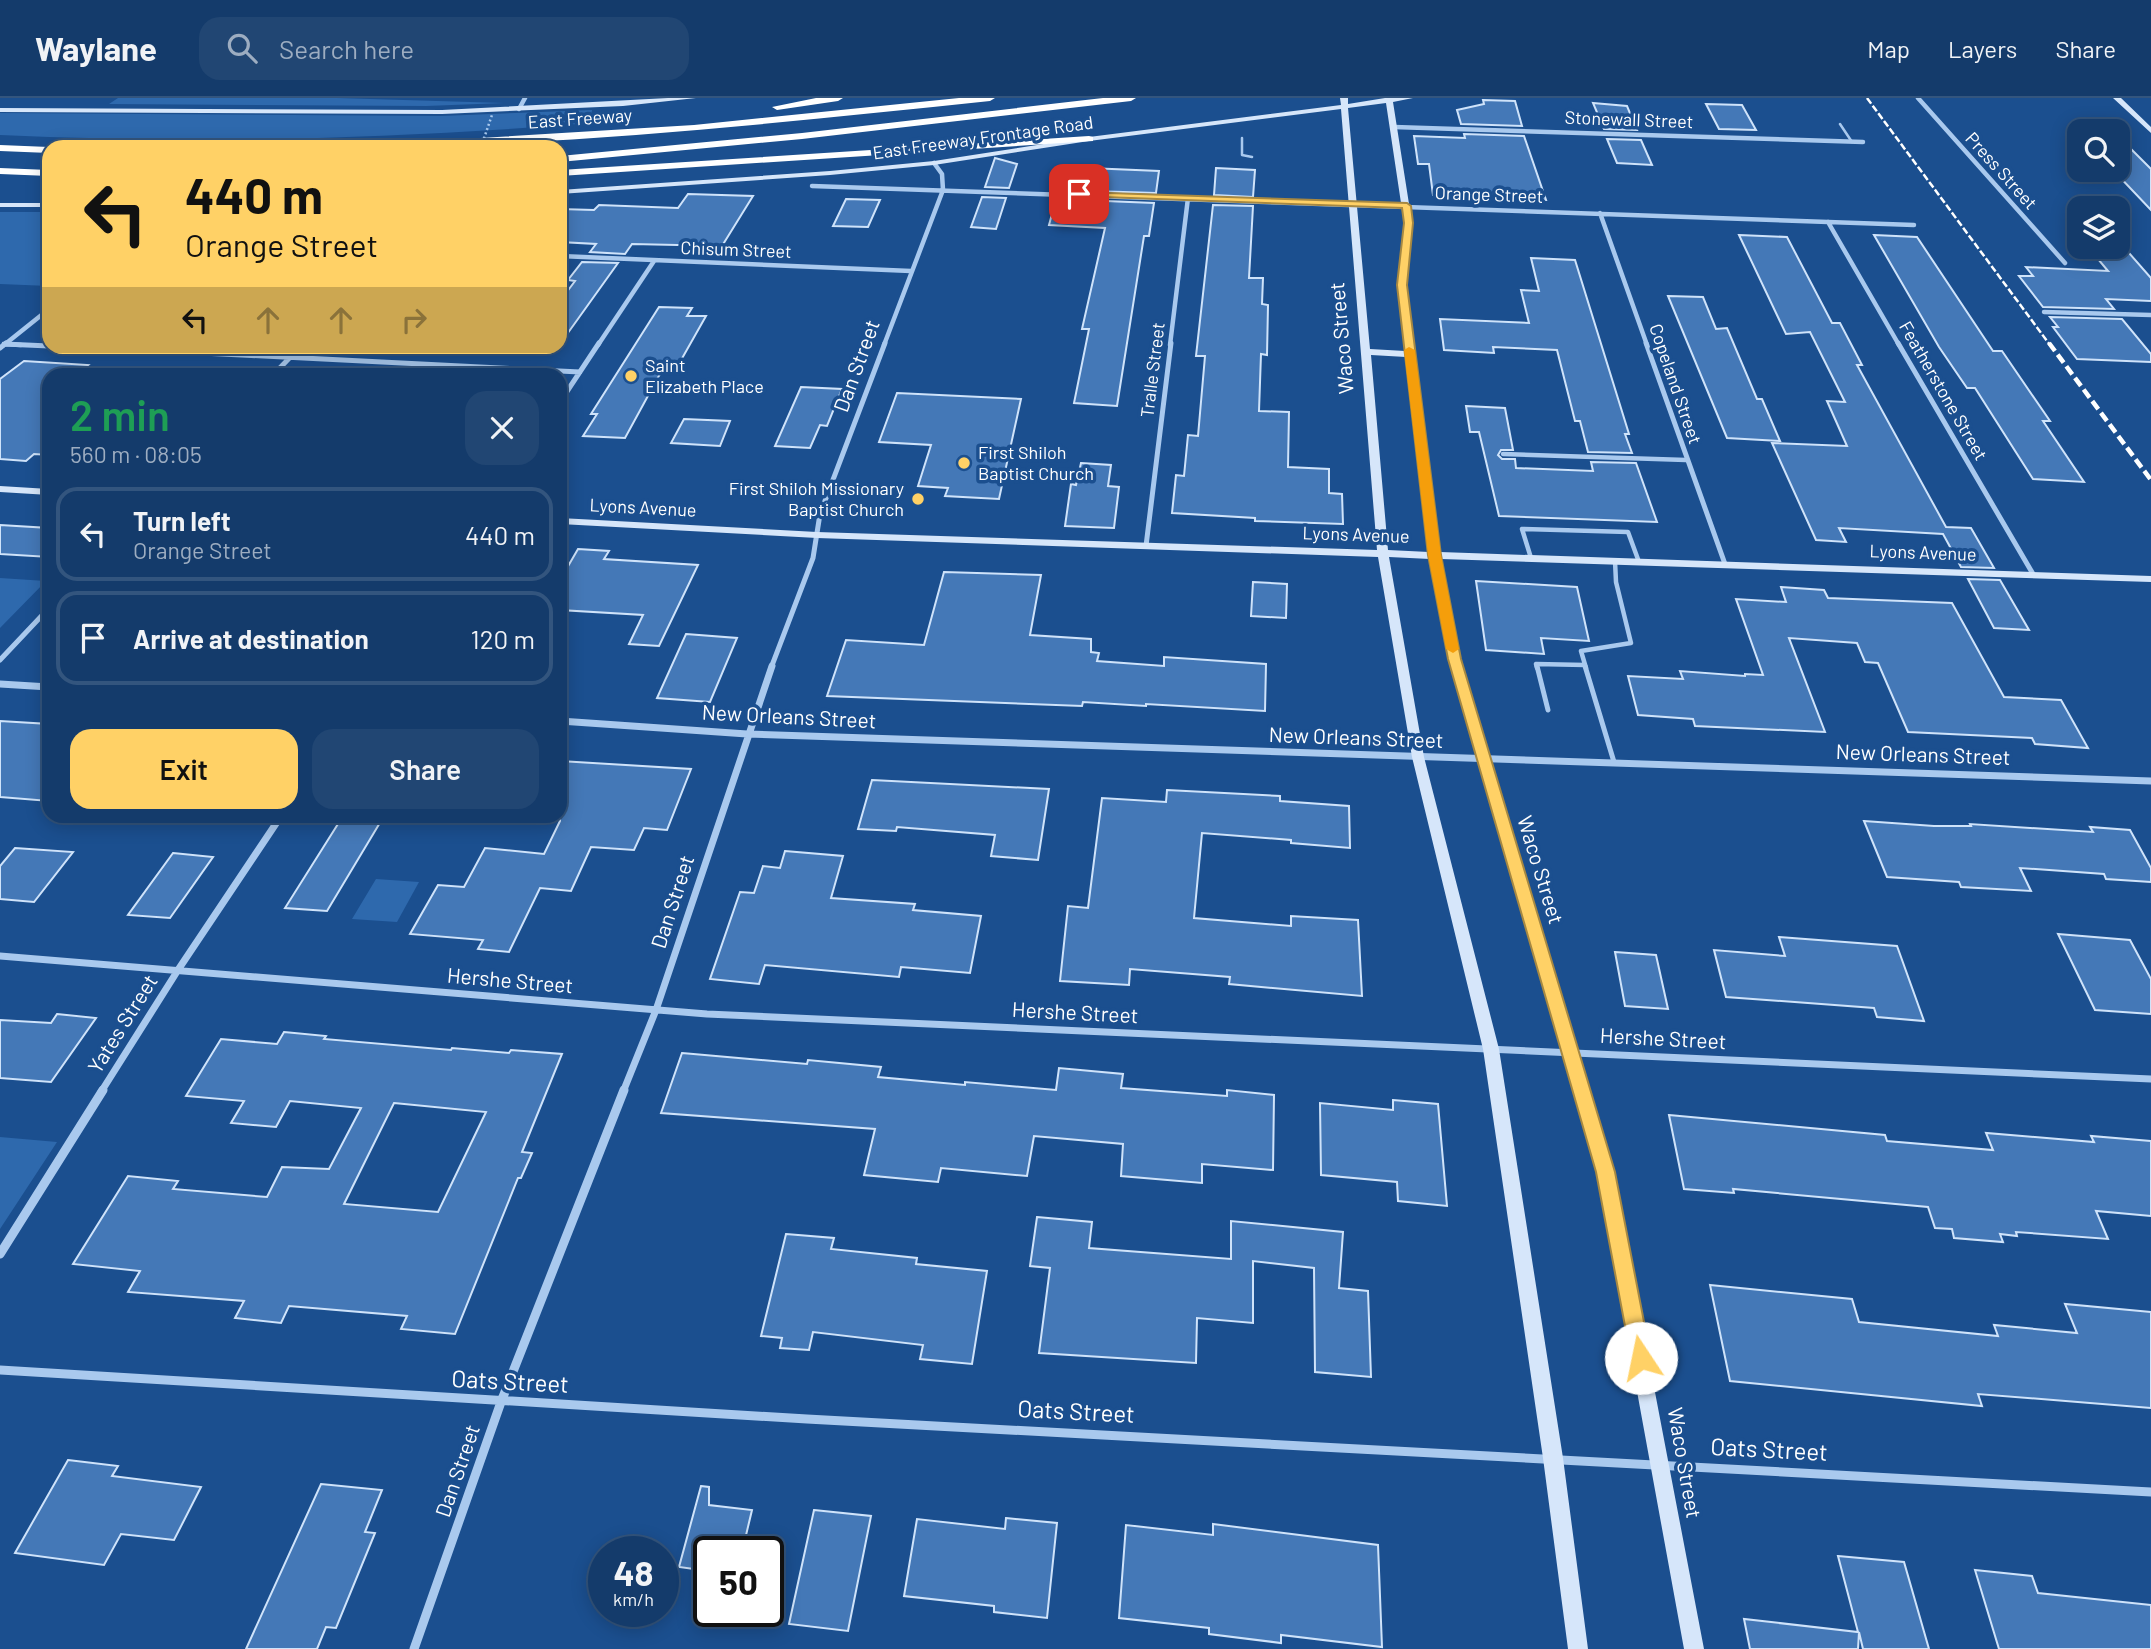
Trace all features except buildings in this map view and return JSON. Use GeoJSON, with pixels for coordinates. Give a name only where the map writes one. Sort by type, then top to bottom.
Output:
{"type":"FeatureCollection","features":[{"type":"Feature","properties":{"kind":"highway"},"geometry":{"type":"LineString","coordinates":[[399,140],[635,123],[838,98]]}},
{"type":"Feature","properties":{"kind":"highway","name":"East Freeway"},"geometry":{"type":"LineString","coordinates":[[496,140],[694,128],[990,98]]}},
{"type":"Feature","properties":{"kind":"highway","name":"East Freeway"},"geometry":{"type":"LineString","coordinates":[[567,158],[802,136],[1131,98]]}},
{"type":"Feature","properties":{"kind":"highway"},"geometry":{"type":"LineString","coordinates":[[567,173],[1089,139]]}},
{"type":"Feature","properties":{"kind":"highway"},"geometry":{"type":"LineString","coordinates":[[0,148],[42,150]]}},
{"type":"Feature","properties":{"kind":"highway"},"geometry":{"type":"LineString","coordinates":[[0,171],[42,173]]}},
{"type":"Feature","properties":{"kind":"main road"},"geometry":{"type":"LineString","coordinates":[[0,110],[431,112],[519,110],[692,98]]}},
{"type":"Feature","properties":{"kind":"main road","name":"East Freeway Frontage Road"},"geometry":{"type":"LineString","coordinates":[[567,192],[934,163],[1344,102],[1409,98]]}},
{"type":"Feature","properties":{"kind":"main road"},"geometry":{"type":"LineString","coordinates":[[2117,98],[2151,131]]}},
{"type":"Feature","properties":{"kind":"main road","name":"Waco Street"},"geometry":{"type":"LineString","coordinates":[[1390,99],[1407,206],[1402,285],[1435,555],[1454,659],[1572,1052],[1605,1172],[1694,1649]]}},
{"type":"Feature","properties":{"kind":"main road","name":"Waco Street"},"geometry":{"type":"LineString","coordinates":[[1344,102],[1383,554],[1419,757],[1491,1049],[1553,1458],[1578,1649]]}},
{"type":"Feature","properties":{"kind":"main road"},"geometry":{"type":"LineString","coordinates":[[0,205],[42,205]]}},
{"type":"Feature","properties":{"kind":"main road"},"geometry":{"type":"LineString","coordinates":[[1366,352],[1410,354]]}},
{"type":"Feature","properties":{"kind":"main road"},"geometry":{"type":"LineString","coordinates":[[0,489],[42,492]]}},
{"type":"Feature","properties":{"kind":"main road","name":"Lyons Avenue"},"geometry":{"type":"LineString","coordinates":[[567,521],[817,536],[2151,579]]}},
{"type":"Feature","properties":{"kind":"street"},"geometry":{"type":"LineString","coordinates":[[519,110],[525,98]]}},
{"type":"Feature","properties":{"kind":"street","name":"Press Street"},"geometry":{"type":"LineString","coordinates":[[1918,98],[2065,263]]}},
{"type":"Feature","properties":{"kind":"street","name":"Stonewall Street"},"geometry":{"type":"LineString","coordinates":[[1394,127],[1863,142]]}},
{"type":"Feature","properties":{"kind":"street"},"geometry":{"type":"LineString","coordinates":[[934,163],[942,174],[943,190]]}},
{"type":"Feature","properties":{"kind":"street","name":"Orange Street"},"geometry":{"type":"LineString","coordinates":[[812,186],[1914,225]]}},
{"type":"Feature","properties":{"kind":"street","name":"Dan Street"},"geometry":{"type":"LineString","coordinates":[[414,1649],[501,1402],[656,1010],[747,734],[813,558],[820,514],[943,190]]}},
{"type":"Feature","properties":{"kind":"street","name":"Tralle Street"},"geometry":{"type":"LineString","coordinates":[[1146,546],[1188,198]]}},
{"type":"Feature","properties":{"kind":"street","name":"Copeland Street"},"geometry":{"type":"LineString","coordinates":[[1600,213],[1725,564]]}},
{"type":"Feature","properties":{"kind":"street","name":"Featherstone Street"},"geometry":{"type":"LineString","coordinates":[[1828,222],[2033,574]]}},
{"type":"Feature","properties":{"kind":"street","name":"Chisum Street"},"geometry":{"type":"LineString","coordinates":[[567,256],[911,271]]}},
{"type":"Feature","properties":{"kind":"street"},"geometry":{"type":"LineString","coordinates":[[567,392],[653,261]]}},
{"type":"Feature","properties":{"kind":"street"},"geometry":{"type":"LineString","coordinates":[[2044,312],[2151,315]]}},
{"type":"Feature","properties":{"kind":"street"},"geometry":{"type":"LineString","coordinates":[[2,345],[42,314]]}},
{"type":"Feature","properties":{"kind":"street"},"geometry":{"type":"LineString","coordinates":[[2,345],[42,346]]}},
{"type":"Feature","properties":{"kind":"street"},"geometry":{"type":"LineString","coordinates":[[229,354],[503,368]]}},
{"type":"Feature","properties":{"kind":"street"},"geometry":{"type":"LineString","coordinates":[[280,368],[294,354]]}},
{"type":"Feature","properties":{"kind":"street"},"geometry":{"type":"LineString","coordinates":[[567,371],[580,372]]}},
{"type":"Feature","properties":{"kind":"street"},"geometry":{"type":"LineString","coordinates":[[0,660],[42,615]]}},
{"type":"Feature","properties":{"kind":"street"},"geometry":{"type":"LineString","coordinates":[[0,684],[42,687]]}},
{"type":"Feature","properties":{"kind":"street","name":"New Orleans Street"},"geometry":{"type":"LineString","coordinates":[[567,721],[747,734],[2151,781]]}},
{"type":"Feature","properties":{"kind":"street","name":"Yates Street"},"geometry":{"type":"LineString","coordinates":[[0,1254],[178,970],[276,823]]}},
{"type":"Feature","properties":{"kind":"street","name":"Hershe Street"},"geometry":{"type":"LineString","coordinates":[[0,956],[656,1010],[2151,1079]]}},
{"type":"Feature","properties":{"kind":"street","name":"Oats Street"},"geometry":{"type":"LineString","coordinates":[[0,1370],[501,1402],[2151,1492]]}},
{"type":"Feature","properties":{"kind":"lane"},"geometry":{"type":"LineString","coordinates":[[1839,124],[1852,142]]}},
{"type":"Feature","properties":{"kind":"lane"},"geometry":{"type":"LineString","coordinates":[[1242,138],[1242,155],[1252,157]]}},
{"type":"Feature","properties":{"kind":"lane"},"geometry":{"type":"LineString","coordinates":[[1503,454],[1686,460]]}},
{"type":"Feature","properties":{"kind":"lane"},"geometry":{"type":"LineString","coordinates":[[1531,558],[1522,529],[1628,532],[1639,562]]}},
{"type":"Feature","properties":{"kind":"lane"},"geometry":{"type":"LineString","coordinates":[[1614,762],[1581,651],[1631,643],[1616,582],[1615,562]]}},
{"type":"Feature","properties":{"kind":"lane"},"geometry":{"type":"LineString","coordinates":[[1548,710],[1536,664],[1585,665]]}},
{"type":"Feature","properties":{"kind":"path"},"geometry":{"type":"LineString","coordinates":[[483,140],[492,115]]}},
{"type":"Feature","properties":{"kind":"shaded area"},"geometry":{"type":"Polygon","coordinates":[[[118,98],[337,98],[504,103],[426,106],[109,104],[118,98]]]}},
{"type":"Feature","properties":{"kind":"shaded area"},"geometry":{"type":"Polygon","coordinates":[[[592,110],[590,123],[443,133],[221,139],[0,135],[0,113],[441,116],[592,110]]]}},
{"type":"Feature","properties":{"kind":"shaded area"},"geometry":{"type":"Polygon","coordinates":[[[0,212],[42,212],[42,286],[0,284],[0,212]]]}},
{"type":"Feature","properties":{"kind":"shaded area"},"geometry":{"type":"Polygon","coordinates":[[[0,578],[42,581],[42,585],[0,628],[0,578]]]}},
{"type":"Feature","properties":{"kind":"shaded area"},"geometry":{"type":"Polygon","coordinates":[[[376,879],[419,882],[397,922],[352,919],[376,879]]]}},
{"type":"Feature","properties":{"kind":"shaded area"},"geometry":{"type":"Polygon","coordinates":[[[0,1137],[57,1142],[0,1229],[0,1137]]]}},
{"type":"Feature","properties":{"kind":"railway"},"geometry":{"type":"LineString","coordinates":[[1867,98],[2050,345]]}},
{"type":"Feature","properties":{"kind":"railway"},"geometry":{"type":"LineString","coordinates":[[2049,343],[2151,480]]}},
{"type":"Feature","properties":{"kind":"slow traffic"},"geometry":{"type":"LineString","coordinates":[[1409,350],[1435,555],[1453,649]]}},
{"type":"Feature","properties":{"kind":"place","name":"Saint Elizabeth Place"},"geometry":{"type":"Point","coordinates":[631,376]}},
{"type":"Feature","properties":{"kind":"place","name":"First Shiloh Baptist Church"},"geometry":{"type":"Point","coordinates":[964,463]}},
{"type":"Feature","properties":{"kind":"place","name":"First Shiloh Missionary Baptist Church"},"geometry":{"type":"Point","coordinates":[918,499]}},
{"type":"Feature","properties":{"kind":"route"},"geometry":{"type":"LineString","coordinates":[[1079,194],[1407,206],[1402,285],[1435,555],[1454,659],[1572,1052],[1605,1172],[1641,1358]]}}]}
